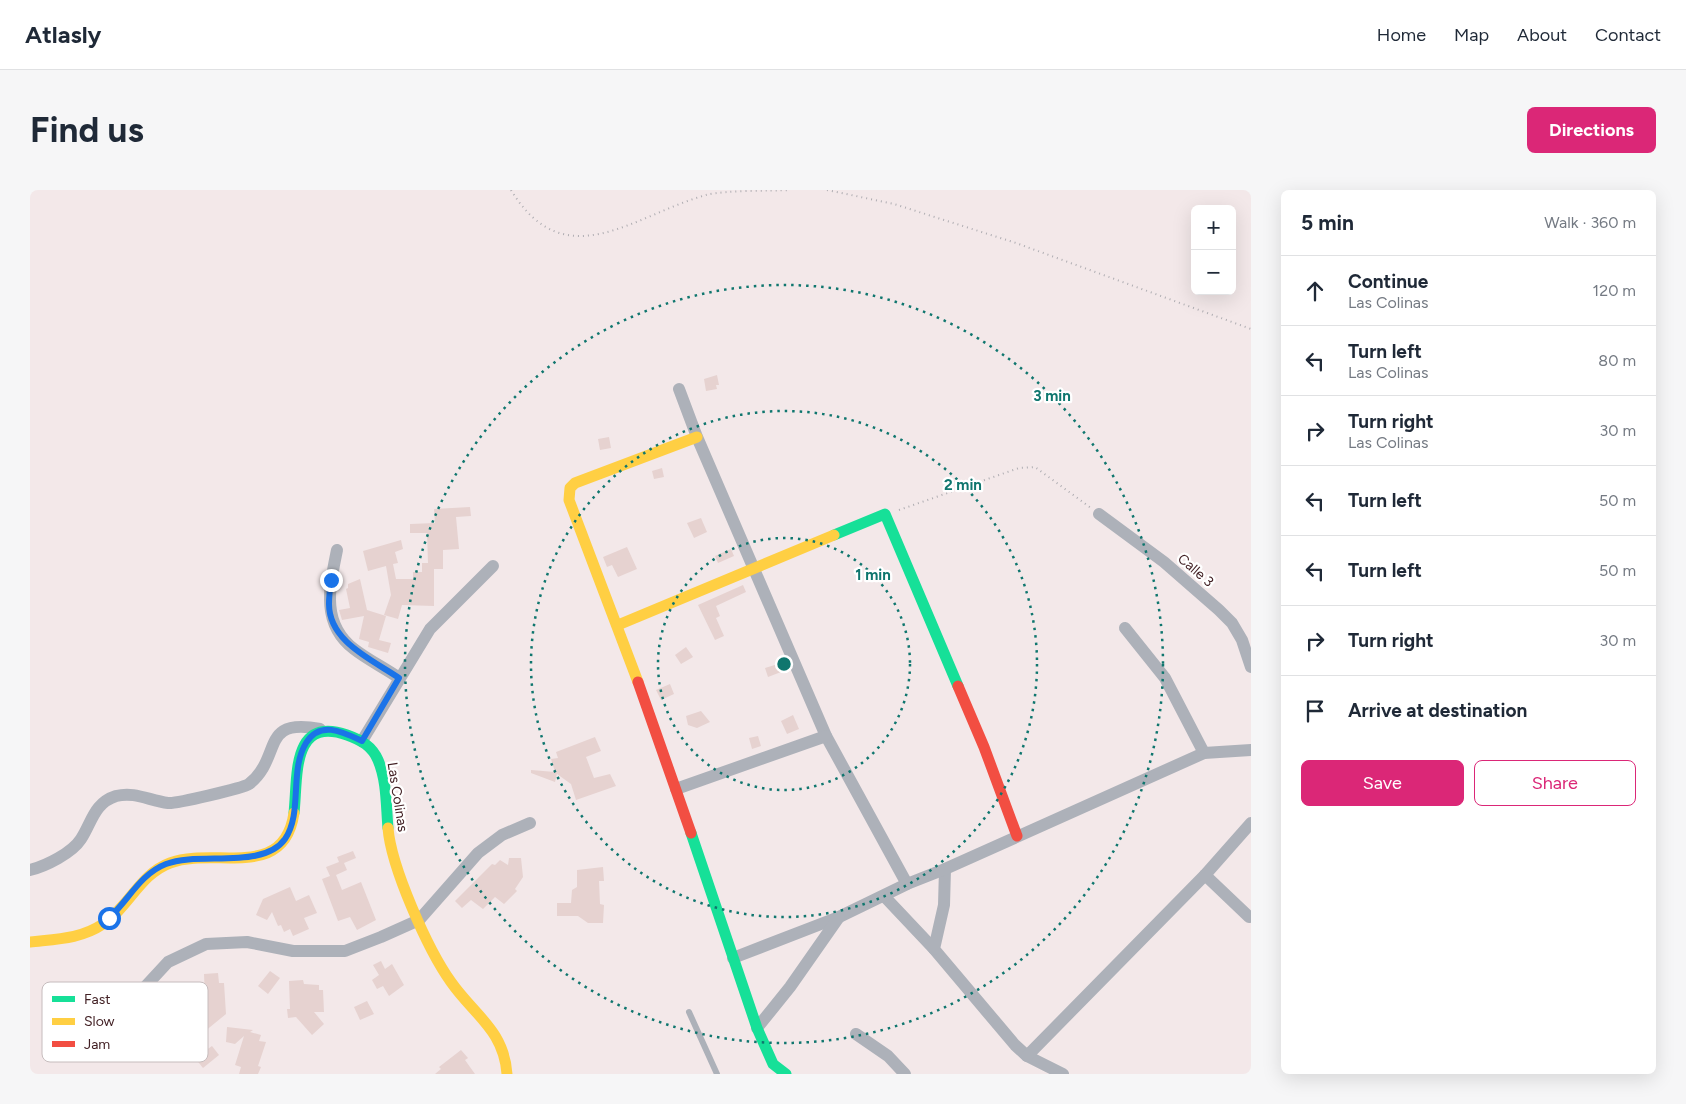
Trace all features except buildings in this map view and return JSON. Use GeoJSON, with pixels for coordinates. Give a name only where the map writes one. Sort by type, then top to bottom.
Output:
{"type":"FeatureCollection","features":[{"type":"Feature","properties":{"kind":"street"},"geometry":{"type":"LineString","coordinates":[[679,389],[697,437],[826,736],[907,884]]}},
{"type":"Feature","properties":{"kind":"street"},"geometry":{"type":"LineString","coordinates":[[697,437],[575,483],[570,488],[568,494],[571,509],[618,625],[757,1028],[773,1064],[786,1074]]}},
{"type":"Feature","properties":{"kind":"street"},"geometry":{"type":"LineString","coordinates":[[618,625],[885,514],[984,747],[1017,836]]}},
{"type":"Feature","properties":{"kind":"street","name":"Calle 3"},"geometry":{"type":"LineString","coordinates":[[1099,514],[1158,556],[1232,623],[1242,640],[1251,667]]}},
{"type":"Feature","properties":{"kind":"street"},"geometry":{"type":"LineString","coordinates":[[337,550],[329,606],[336,628],[353,648],[399,678]]}},
{"type":"Feature","properties":{"kind":"street"},"geometry":{"type":"LineString","coordinates":[[362,741],[430,629],[493,566]]}},
{"type":"Feature","properties":{"kind":"street"},"geometry":{"type":"LineString","coordinates":[[1124,628],[1165,678],[1204,753]]}},
{"type":"Feature","properties":{"kind":"street"},"geometry":{"type":"LineString","coordinates":[[30,870],[55,861],[81,840],[88,822],[98,807],[106,800],[128,794],[170,804],[206,794],[232,791],[247,785],[262,771],[272,744],[280,733],[288,727],[304,726],[320,729]]}},
{"type":"Feature","properties":{"kind":"street"},"geometry":{"type":"LineString","coordinates":[[30,942],[71,937],[92,931],[118,910],[139,883],[166,864],[188,858],[253,856],[278,846],[286,838],[291,826],[297,766],[301,750],[313,733],[320,729]]}},
{"type":"Feature","properties":{"kind":"street","name":"Las Colinas"},"geometry":{"type":"LineString","coordinates":[[320,729],[333,730],[362,741],[373,750],[378,759],[383,779],[391,846],[419,920],[438,960],[457,990],[487,1021],[498,1036],[504,1052],[507,1074]]}},
{"type":"Feature","properties":{"kind":"street"},"geometry":{"type":"LineString","coordinates":[[676,789],[826,736]]}},
{"type":"Feature","properties":{"kind":"street"},"geometry":{"type":"LineString","coordinates":[[733,958],[839,917],[907,884],[945,869],[1204,753],[1251,750]]}},
{"type":"Feature","properties":{"kind":"street"},"geometry":{"type":"LineString","coordinates":[[150,982],[168,962],[206,944],[247,942],[293,951],[345,951],[419,920],[478,853],[502,835],[530,823]]}},
{"type":"Feature","properties":{"kind":"street"},"geometry":{"type":"LineString","coordinates":[[1027,1056],[1205,875],[1251,823]]}},
{"type":"Feature","properties":{"kind":"street"},"geometry":{"type":"LineString","coordinates":[[934,949],[944,904],[945,869]]}},
{"type":"Feature","properties":{"kind":"street"},"geometry":{"type":"LineString","coordinates":[[1205,875],[1249,917]]}},
{"type":"Feature","properties":{"kind":"street"},"geometry":{"type":"LineString","coordinates":[[884,896],[934,949],[1014,1045],[1027,1056],[1063,1074]]}},
{"type":"Feature","properties":{"kind":"street"},"geometry":{"type":"LineString","coordinates":[[757,1028],[790,987],[839,917]]}},
{"type":"Feature","properties":{"kind":"street"},"geometry":{"type":"LineString","coordinates":[[856,1034],[888,1056],[905,1074]]}},
{"type":"Feature","properties":{"kind":"lane"},"geometry":{"type":"LineString","coordinates":[[689,1012],[718,1074]]}},
{"type":"Feature","properties":{"kind":"path"},"geometry":{"type":"LineString","coordinates":[[511,190],[543,227],[578,238],[616,230],[707,195],[790,190]]}},
{"type":"Feature","properties":{"kind":"path"},"geometry":{"type":"LineString","coordinates":[[827,190],[894,204],[1016,243],[1251,329]]}},
{"type":"Feature","properties":{"kind":"path"},"geometry":{"type":"LineString","coordinates":[[885,514],[1019,468],[1035,467],[1099,514]]}},
{"type":"Feature","properties":{"kind":"traffic: fast"},"geometry":{"type":"LineString","coordinates":[[834,535],[885,514],[958,686]]}},
{"type":"Feature","properties":{"kind":"traffic: fast"},"geometry":{"type":"LineString","coordinates":[[294,813],[301,753],[307,742],[316,734],[329,731],[357,739],[366,744],[376,755],[385,785],[388,828]]}},
{"type":"Feature","properties":{"kind":"traffic: fast"},"geometry":{"type":"LineString","coordinates":[[691,833],[757,1028],[773,1064],[786,1074]]}},
{"type":"Feature","properties":{"kind":"traffic: slow"},"geometry":{"type":"LineString","coordinates":[[638,682],[569,500],[570,488],[575,483],[697,437]]}},
{"type":"Feature","properties":{"kind":"traffic: slow"},"geometry":{"type":"LineString","coordinates":[[618,625],[834,535]]}},
{"type":"Feature","properties":{"kind":"traffic: slow"},"geometry":{"type":"LineString","coordinates":[[30,942],[68,938],[95,929],[112,917],[151,875],[170,863],[188,859],[245,858],[262,855],[277,848],[288,834],[294,813]]}},
{"type":"Feature","properties":{"kind":"traffic: slow"},"geometry":{"type":"LineString","coordinates":[[388,828],[403,885],[432,950],[451,982],[494,1034],[505,1059],[507,1074]]}},
{"type":"Feature","properties":{"kind":"traffic: jam"},"geometry":{"type":"LineString","coordinates":[[638,682],[691,833]]}},
{"type":"Feature","properties":{"kind":"traffic: jam"},"geometry":{"type":"LineString","coordinates":[[958,686],[984,747],[1017,836]]}},
{"type":"Feature","properties":{"kind":"route"},"geometry":{"type":"LineString","coordinates":[[109,918],[118,910],[139,883],[152,872],[166,864],[188,858],[253,856],[278,846],[286,838],[291,826],[297,766],[301,750],[313,733],[320,729],[333,730],[362,741],[399,678],[353,648],[336,628],[329,606],[331,580]]}}]}
